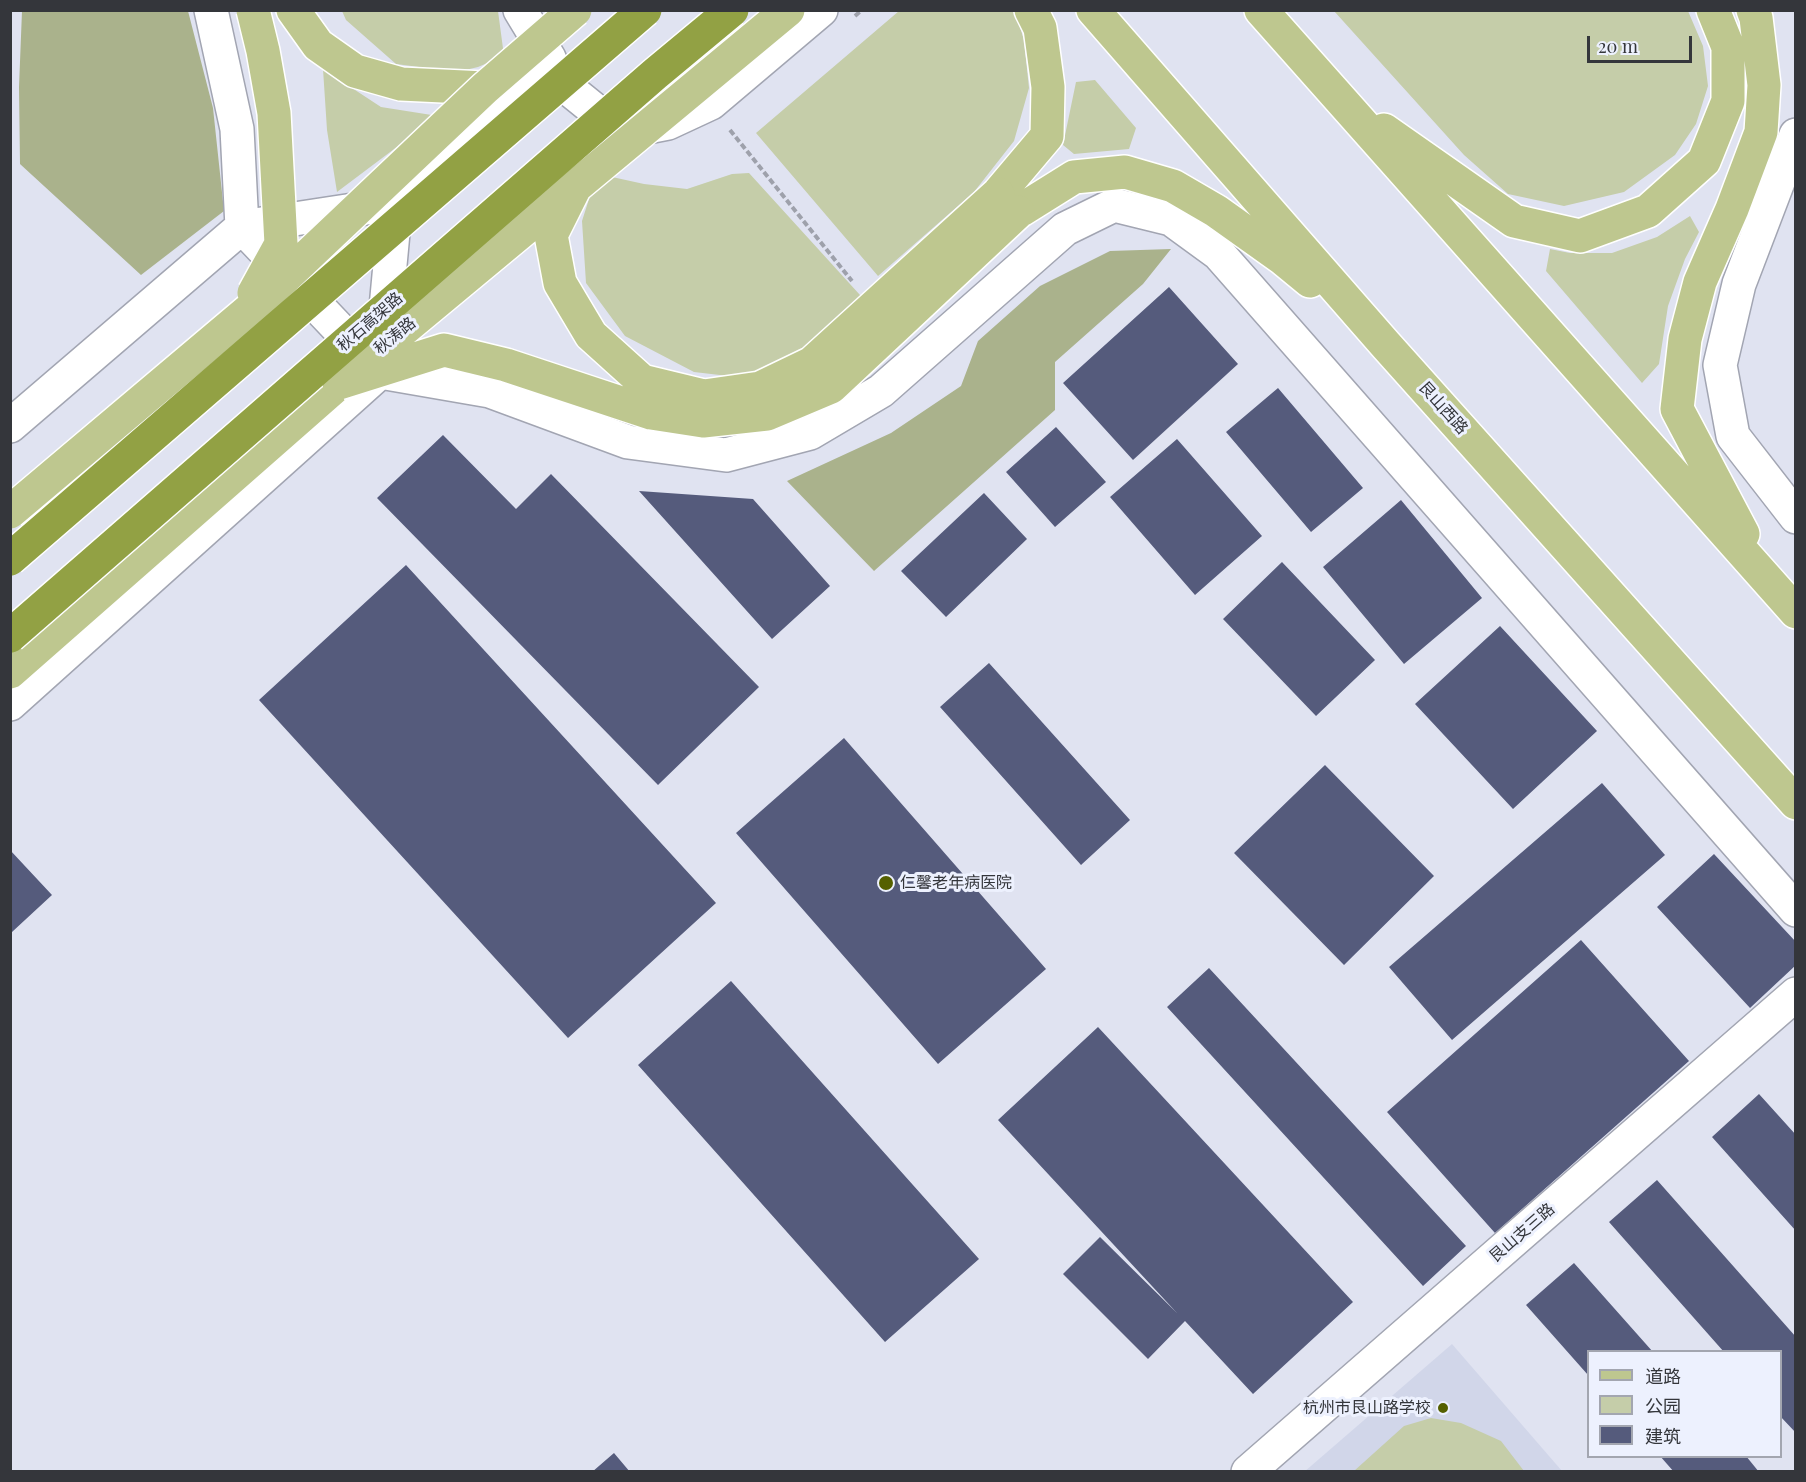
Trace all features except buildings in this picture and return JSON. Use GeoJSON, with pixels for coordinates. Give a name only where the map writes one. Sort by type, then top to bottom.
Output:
{"type":"FeatureCollection","features":[{"type":"Feature","properties":{"kind":"highway"},"geometry":{"type":"LineString","coordinates":[[10,559],[645,10]]}},
{"type":"Feature","properties":{"kind":"highway","name":"秋石高架路"},"geometry":{"type":"LineString","coordinates":[[10,636],[655,74],[732,10]]}},
{"type":"Feature","properties":{"kind":"main road"},"geometry":{"type":"LineString","coordinates":[[241,317],[281,244],[274,113],[253,10]]}},
{"type":"Feature","properties":{"kind":"main road"},"geometry":{"type":"LineString","coordinates":[[293,10],[318,45],[355,71],[401,84],[485,88]]}},
{"type":"Feature","properties":{"kind":"main road"},"geometry":{"type":"LineString","coordinates":[[10,512],[241,317],[485,88],[575,10]]}},
{"type":"Feature","properties":{"kind":"main road","name":"秋涛路"},"geometry":{"type":"LineString","coordinates":[[10,672],[339,383],[788,10]]}},
{"type":"Feature","properties":{"kind":"main road"},"geometry":{"type":"LineString","coordinates":[[574,189],[551,235],[560,284],[591,335],[642,381],[704,396],[760,388],[812,363],[998,194],[1047,136],[1048,87],[1040,28],[1031,10]]}},
{"type":"Feature","properties":{"kind":"main road","name":"艮山西路"},"geometry":{"type":"LineString","coordinates":[[1093,10],[1385,344],[1796,804]]}},
{"type":"Feature","properties":{"kind":"main road"},"geometry":{"type":"LineString","coordinates":[[1261,10],[1796,612]]}},
{"type":"Feature","properties":{"kind":"main road"},"geometry":{"type":"LineString","coordinates":[[1338,98],[1514,221],[1580,236],[1648,211],[1704,161],[1728,101],[1728,47],[1713,10]]}},
{"type":"Feature","properties":{"kind":"main road"},"geometry":{"type":"LineString","coordinates":[[1753,10],[1756,18],[1764,85],[1761,132],[1732,209],[1700,282],[1685,339],[1677,409],[1768,581]]}},
{"type":"Feature","properties":{"kind":"main road"},"geometry":{"type":"LineString","coordinates":[[339,383],[444,350],[506,365],[651,413],[703,421],[767,414],[831,387],[1018,212],[1074,177],[1125,172],[1173,186],[1216,211],[1282,258],[1385,344]]}},
{"type":"Feature","properties":{"kind":"street"},"geometry":{"type":"LineString","coordinates":[[211,10],[237,129],[242,227],[380,372],[490,391],[628,442],[726,455],[810,433],[881,391],[1065,229],[1114,205],[1171,219],[1219,254],[1796,910]]}},
{"type":"Feature","properties":{"kind":"street"},"geometry":{"type":"LineString","coordinates":[[520,10],[554,69],[622,132],[668,123],[711,103],[821,10]]}},
{"type":"Feature","properties":{"kind":"street"},"geometry":{"type":"LineString","coordinates":[[10,426],[242,227],[386,205],[554,69]]}},
{"type":"Feature","properties":{"kind":"street"},"geometry":{"type":"LineString","coordinates":[[10,704],[380,372],[394,222],[554,69]]}},
{"type":"Feature","properties":{"kind":"street"},"geometry":{"type":"LineString","coordinates":[[1796,135],[1739,284],[1720,365],[1733,436],[1796,518]]}},
{"type":"Feature","properties":{"kind":"street","name":"艮山支三路"},"geometry":{"type":"LineString","coordinates":[[1248,1472],[1796,994]]}},
{"type":"Feature","properties":{"kind":"path"},"geometry":{"type":"LineString","coordinates":[[711,103],[858,289]]}},
{"type":"Feature","properties":{"kind":"shaded area","name":"杭州市艮山路学校"},"geometry":{"type":"Polygon","coordinates":[[[1452,1344],[1562,1471],[1304,1472],[1452,1344]]]}},
{"type":"Feature","properties":{"kind":"green space"},"geometry":{"type":"Polygon","coordinates":[[[22,11],[188,11],[213,108],[224,211],[141,275],[20,164],[19,87],[22,11]]]}},
{"type":"Feature","properties":{"kind":"green space"},"geometry":{"type":"Polygon","coordinates":[[[342,11],[498,11],[504,56],[478,67],[457,72],[396,64],[346,20],[342,11]]]}},
{"type":"Feature","properties":{"kind":"green space"},"geometry":{"type":"Polygon","coordinates":[[[899,11],[1015,11],[1024,40],[1029,88],[1014,141],[974,192],[878,276],[756,133],[899,11]]]}},
{"type":"Feature","properties":{"kind":"green space"},"geometry":{"type":"Polygon","coordinates":[[[1334,11],[1688,11],[1703,46],[1708,86],[1696,124],[1675,155],[1624,192],[1564,206],[1508,194],[1464,155],[1334,11]]]}},
{"type":"Feature","properties":{"kind":"green space"},"geometry":{"type":"Polygon","coordinates":[[[323,69],[381,107],[438,116],[337,192],[327,130],[323,69]]]}},
{"type":"Feature","properties":{"kind":"green space"},"geometry":{"type":"Polygon","coordinates":[[[1095,80],[1136,128],[1129,149],[1074,154],[1063,145],[1076,82],[1095,80]]]}},
{"type":"Feature","properties":{"kind":"green space"},"geometry":{"type":"Polygon","coordinates":[[[749,173],[870,306],[814,358],[754,379],[694,372],[625,336],[586,283],[582,221],[589,199],[603,175],[644,184],[687,189],[732,174],[749,173]]]}},
{"type":"Feature","properties":{"kind":"green space"},"geometry":{"type":"Polygon","coordinates":[[[1690,216],[1699,232],[1685,259],[1668,306],[1659,364],[1642,383],[1546,271],[1550,249],[1570,253],[1612,253],[1657,237],[1690,216]]]}},
{"type":"Feature","properties":{"kind":"green space"},"geometry":{"type":"Polygon","coordinates":[[[1171,249],[1143,284],[1055,362],[1055,410],[874,571],[787,481],[891,433],[961,386],[978,341],[1040,286],[1110,251],[1171,249]]]}},
{"type":"Feature","properties":{"kind":"green space"},"geometry":{"type":"Polygon","coordinates":[[[1431,1418],[1461,1423],[1501,1441],[1524,1471],[1354,1471],[1404,1426],[1431,1418]]]}},
{"type":"Feature","properties":{"kind":"place","name":"仁馨老年病医院"},"geometry":{"type":"Point","coordinates":[886,883]}},
{"type":"Feature","properties":{"kind":"place","name":"杭州市艮山路学校"},"geometry":{"type":"Point","coordinates":[1443,1408]}}]}
